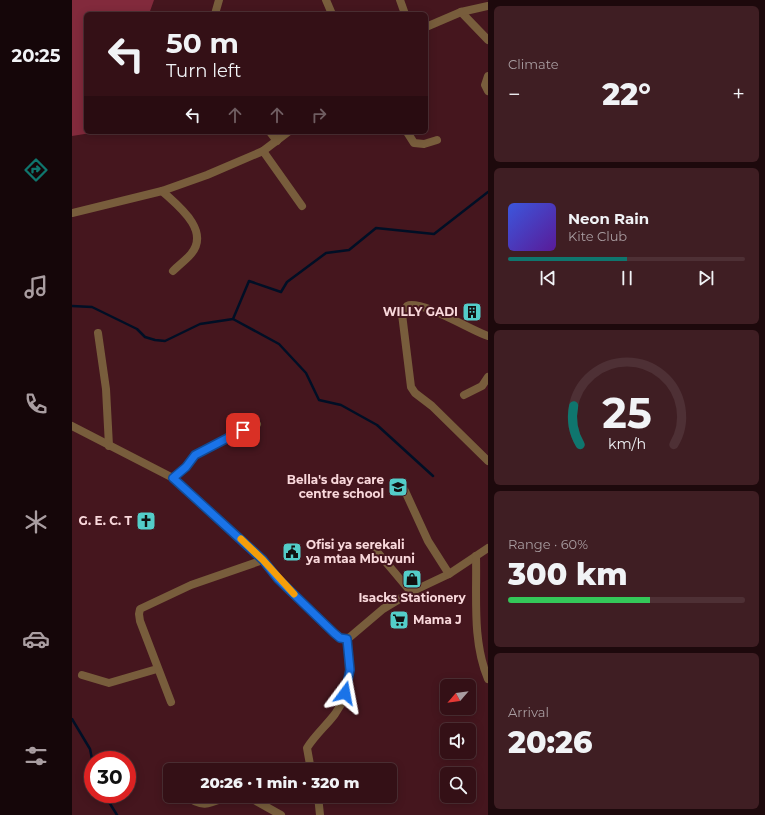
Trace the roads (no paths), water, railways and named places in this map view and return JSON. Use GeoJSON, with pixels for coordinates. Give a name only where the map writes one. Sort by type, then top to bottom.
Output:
{"type":"FeatureCollection","features":[{"type":"Feature","properties":{"kind":"street"},"geometry":{"type":"LineString","coordinates":[[216,12],[220,0]]}},
{"type":"Feature","properties":{"kind":"street"},"geometry":{"type":"LineString","coordinates":[[326,0],[331,12]]}},
{"type":"Feature","properties":{"kind":"street"},"geometry":{"type":"LineString","coordinates":[[400,0],[404,12]]}},
{"type":"Feature","properties":{"kind":"street"},"geometry":{"type":"LineString","coordinates":[[428,26],[461,12],[488,6]]}},
{"type":"Feature","properties":{"kind":"street"},"geometry":{"type":"LineString","coordinates":[[461,12],[488,40]]}},
{"type":"Feature","properties":{"kind":"street"},"geometry":{"type":"LineString","coordinates":[[488,76],[485,86],[488,91]]}},
{"type":"Feature","properties":{"kind":"street"},"geometry":{"type":"LineString","coordinates":[[272,134],[277,141]]}},
{"type":"Feature","properties":{"kind":"street"},"geometry":{"type":"LineString","coordinates":[[72,213],[162,191],[263,151],[286,134]]}},
{"type":"Feature","properties":{"kind":"street"},"geometry":{"type":"LineString","coordinates":[[408,134],[414,142],[424,144],[437,140]]}},
{"type":"Feature","properties":{"kind":"street"},"geometry":{"type":"LineString","coordinates":[[263,151],[302,206]]}},
{"type":"Feature","properties":{"kind":"street"},"geometry":{"type":"LineString","coordinates":[[162,191],[186,212],[194,224],[196,233],[193,253],[173,271]]}},
{"type":"Feature","properties":{"kind":"street"},"geometry":{"type":"LineString","coordinates":[[488,336],[418,304],[406,306],[402,314],[411,387],[415,393],[432,406],[488,461]]}},
{"type":"Feature","properties":{"kind":"street"},"geometry":{"type":"LineString","coordinates":[[98,333],[106,389],[109,446]]}},
{"type":"Feature","properties":{"kind":"street"},"geometry":{"type":"LineString","coordinates":[[464,395],[484,384],[488,377]]}},
{"type":"Feature","properties":{"kind":"street"},"geometry":{"type":"LineString","coordinates":[[173,478],[186,467],[195,455],[230,436],[257,424]]}},
{"type":"Feature","properties":{"kind":"street"},"geometry":{"type":"LineString","coordinates":[[72,426],[173,478],[263,560],[278,579],[340,638],[347,639],[383,609],[411,592],[449,574],[488,548]]}},
{"type":"Feature","properties":{"kind":"street"},"geometry":{"type":"LineString","coordinates":[[405,491],[428,541],[449,574]]}},
{"type":"Feature","properties":{"kind":"street"},"geometry":{"type":"LineString","coordinates":[[374,548],[411,592]]}},
{"type":"Feature","properties":{"kind":"street"},"geometry":{"type":"LineString","coordinates":[[476,556],[479,644],[483,667],[488,679]]}},
{"type":"Feature","properties":{"kind":"street"},"geometry":{"type":"LineString","coordinates":[[171,702],[157,669],[140,621],[140,609],[191,585],[263,560]]}},
{"type":"Feature","properties":{"kind":"street"},"geometry":{"type":"LineString","coordinates":[[310,763],[307,748],[335,714],[345,693],[350,670],[347,639]]}},
{"type":"Feature","properties":{"kind":"street"},"geometry":{"type":"LineString","coordinates":[[82,675],[109,683],[157,669]]}},
{"type":"Feature","properties":{"kind":"street"},"geometry":{"type":"LineString","coordinates":[[195,803],[206,805],[211,803]]}},
{"type":"Feature","properties":{"kind":"street"},"geometry":{"type":"LineString","coordinates":[[259,803],[280,815]]}},
{"type":"Feature","properties":{"kind":"street"},"geometry":{"type":"LineString","coordinates":[[319,803],[320,815]]}},
{"type":"Feature","properties":{"kind":"waterway"},"geometry":{"type":"LineString","coordinates":[[72,306],[92,307],[137,329],[145,337],[165,341],[200,324],[233,319],[249,281],[281,292],[287,282],[326,253],[349,250],[376,228],[434,234],[488,192]]}},
{"type":"Feature","properties":{"kind":"waterway"},"geometry":{"type":"LineString","coordinates":[[233,319],[279,344],[306,373],[319,400],[341,405],[377,425],[433,476]]}},
{"type":"Feature","properties":{"kind":"waterway"},"geometry":{"type":"LineString","coordinates":[[72,719],[90,751]]}},
{"type":"Feature","properties":{"kind":"waterway"},"geometry":{"type":"LineString","coordinates":[[110,803],[117,815]]}},
{"type":"Feature","properties":{"kind":"place","name":"WILLY GADI"},"geometry":{"type":"Point","coordinates":[472,312]}},
{"type":"Feature","properties":{"kind":"place","name":"Bella's day care centre school"},"geometry":{"type":"Point","coordinates":[398,487]}},
{"type":"Feature","properties":{"kind":"place","name":"G. E. C. T"},"geometry":{"type":"Point","coordinates":[146,521]}},
{"type":"Feature","properties":{"kind":"place","name":"Ofisi ya serekali ya mtaa Mbuyuni"},"geometry":{"type":"Point","coordinates":[292,552]}},
{"type":"Feature","properties":{"kind":"place","name":"Isacks Stationery"},"geometry":{"type":"Point","coordinates":[412,579]}},
{"type":"Feature","properties":{"kind":"place","name":"Mama J"},"geometry":{"type":"Point","coordinates":[399,620]}}]}
